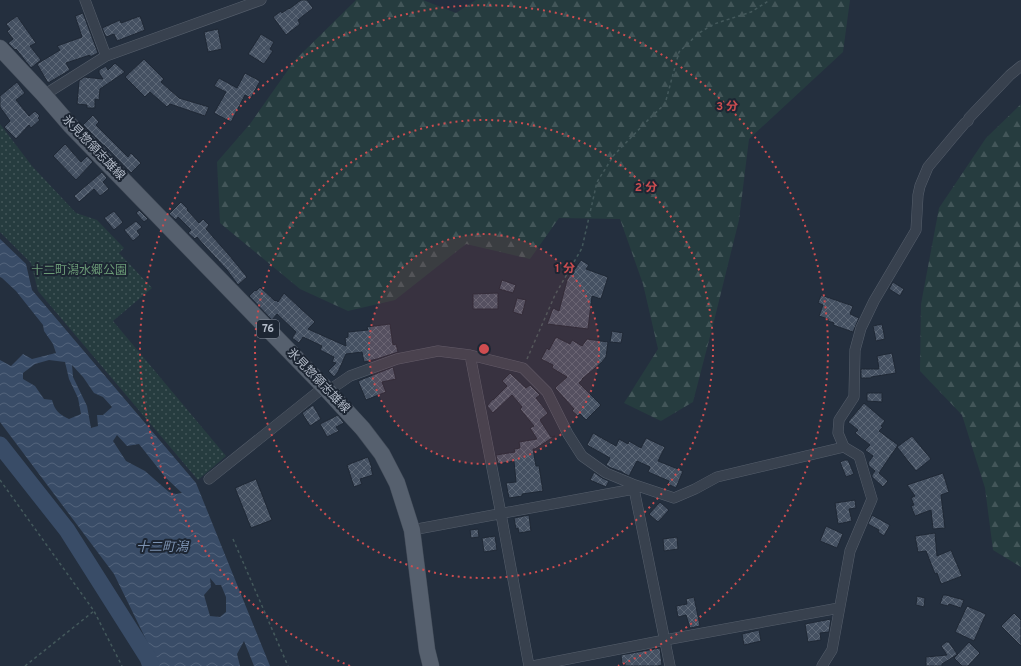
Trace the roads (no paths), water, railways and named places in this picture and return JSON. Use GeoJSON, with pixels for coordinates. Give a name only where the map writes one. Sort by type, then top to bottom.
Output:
{"type":"FeatureCollection","features":[{"type":"Feature","properties":{"kind":"main road","name":"氷見惣領志雄線"},"geometry":{"type":"LineString","coordinates":[[0,48],[70,125],[326,389],[363,429],[382,454],[397,483],[412,530],[427,650],[431,666]]}},
{"type":"Feature","properties":{"kind":"street"},"geometry":{"type":"LineString","coordinates":[[85,0],[106,56]]}},
{"type":"Feature","properties":{"kind":"street"},"geometry":{"type":"LineString","coordinates":[[44,95],[106,56],[261,0]]}},
{"type":"Feature","properties":{"kind":"street"},"geometry":{"type":"LineString","coordinates":[[822,666],[832,650],[850,551],[872,499],[859,456],[844,448],[838,433],[839,420],[854,397],[855,350],[860,328],[874,301],[916,230],[918,195],[928,167],[969,118],[1010,75],[1021,66]]}},
{"type":"Feature","properties":{"kind":"street"},"geometry":{"type":"LineString","coordinates":[[209,478],[326,389],[350,376],[397,359],[438,351],[470,355],[523,368],[548,392],[568,434],[582,456],[606,473],[635,487],[674,498],[717,477],[844,448]]}},
{"type":"Feature","properties":{"kind":"street"},"geometry":{"type":"LineString","coordinates":[[470,355],[529,666]]}},
{"type":"Feature","properties":{"kind":"street"},"geometry":{"type":"LineString","coordinates":[[412,530],[635,487]]}},
{"type":"Feature","properties":{"kind":"street"},"geometry":{"type":"LineString","coordinates":[[635,487],[670,666]]}},
{"type":"Feature","properties":{"kind":"street"},"geometry":{"type":"LineString","coordinates":[[533,666],[840,608]]}},
{"type":"Feature","properties":{"kind":"water","name":"十二町潟"},"geometry":{"type":"Polygon","coordinates":[[[0,239],[26,264],[32,290],[196,483],[270,666],[254,666],[244,641],[237,654],[240,666],[159,666],[114,574],[0,422],[0,360],[11,366],[23,354],[32,359],[56,353],[53,344],[44,331],[43,325],[16,291],[0,277],[0,239]],[[49,360],[35,364],[23,373],[23,379],[35,386],[44,399],[52,400],[56,410],[69,419],[81,414],[78,398],[69,379],[65,362],[49,360]],[[72,365],[73,377],[87,406],[91,428],[98,426],[97,415],[103,415],[112,407],[103,397],[94,393],[83,377],[72,365]],[[117,435],[113,441],[126,461],[145,471],[169,492],[176,494],[182,493],[165,477],[139,444],[127,446],[117,435]],[[210,578],[211,587],[204,595],[210,616],[220,617],[226,612],[226,597],[221,585],[216,585],[210,578]]]}},
{"type":"Feature","properties":{"kind":"waterway","name":"十二町潟"},"geometry":{"type":"LineString","coordinates":[[0,445],[67,530],[148,658],[151,666]]}},
{"type":"Feature","properties":{"kind":"park label","name":"十二町潟水郷公園"},"geometry":{"type":"Point","coordinates":[79,271]}}]}
